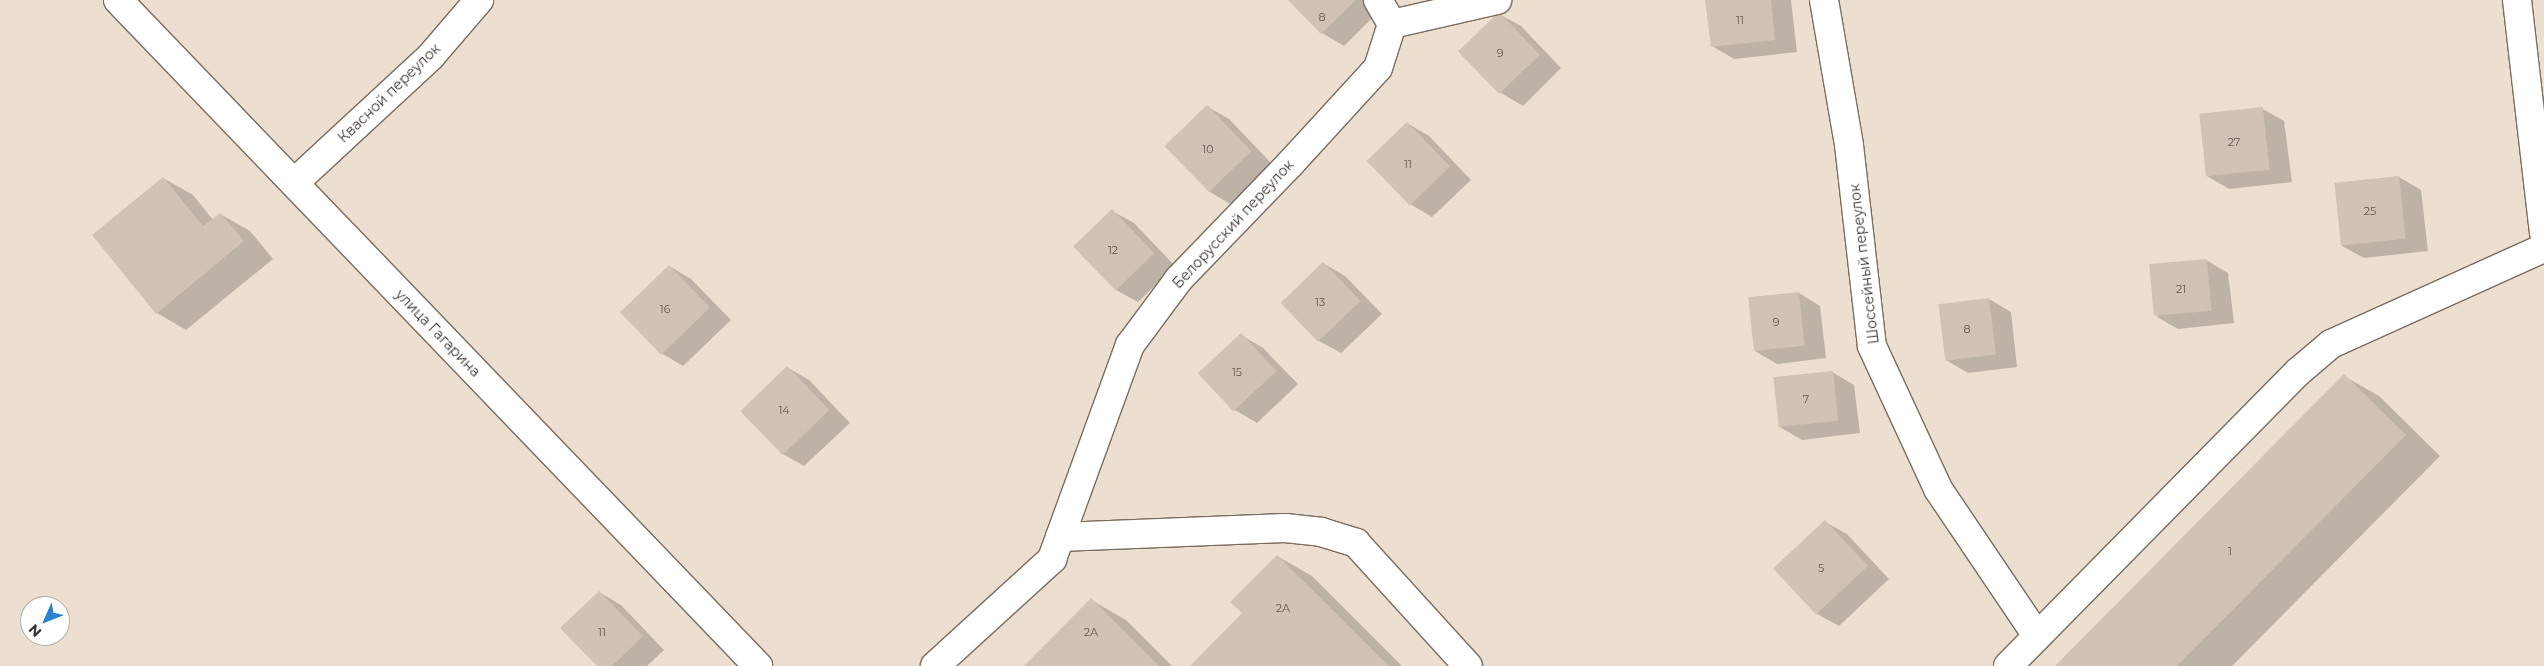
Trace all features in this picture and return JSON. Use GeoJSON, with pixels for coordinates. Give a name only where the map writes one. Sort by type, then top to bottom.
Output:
{"type":"FeatureCollection","features":[{"type":"Feature","properties":{"kind":"street","name":"улица Гагарина"},"geometry":{"type":"LineString","coordinates":[[118,0],[758,666]]}},
{"type":"Feature","properties":{"kind":"street","name":"Квасной переулок"},"geometry":{"type":"LineString","coordinates":[[294,183],[431,56],[479,0]]}},
{"type":"Feature","properties":{"kind":"street"},"geometry":{"type":"LineString","coordinates":[[1378,0],[1392,24],[1496,0]]}},
{"type":"Feature","properties":{"kind":"street","name":"Шоссейный переулок"},"geometry":{"type":"LineString","coordinates":[[1824,0],[1850,144],[1872,346],[1938,489],[2037,636]]}},
{"type":"Feature","properties":{"kind":"street"},"geometry":{"type":"LineString","coordinates":[[2517,0],[2544,232]]}},
{"type":"Feature","properties":{"kind":"street","name":"Белорусский переулок"},"geometry":{"type":"LineString","coordinates":[[935,666],[1052,559],[1130,345],[1180,279],[1290,164],[1378,68],[1392,24]]}},
{"type":"Feature","properties":{"kind":"street"},"geometry":{"type":"LineString","coordinates":[[2008,666],[2298,372],[2331,344],[2544,248]]}},
{"type":"Feature","properties":{"kind":"street"},"geometry":{"type":"LineString","coordinates":[[1060,537],[1284,528],[1321,532],[1356,543],[1468,666]]}},
{"type":"Feature","properties":{"kind":"building"},"geometry":{"type":"Polygon","coordinates":[[[1288,0],[1356,0],[1321,34],[1288,0]]]}},
{"type":"Feature","properties":{"kind":"building"},"geometry":{"type":"Polygon","coordinates":[[[1705,0],[1771,0],[1775,40],[1711,47],[1705,0]]]}},
{"type":"Feature","properties":{"kind":"building"},"geometry":{"type":"Polygon","coordinates":[[[1499,12],[1540,54],[1499,94],[1458,52],[1499,12]]]}},
{"type":"Feature","properties":{"kind":"building"},"geometry":{"type":"Polygon","coordinates":[[[1207,105],[1251,151],[1209,192],[1165,146],[1207,105]]]}},
{"type":"Feature","properties":{"kind":"building"},"geometry":{"type":"Polygon","coordinates":[[[2263,107],[2270,170],[2206,176],[2199,114],[2263,107]]]}},
{"type":"Feature","properties":{"kind":"building"},"geometry":{"type":"Polygon","coordinates":[[[1407,122],[1450,167],[1410,205],[1367,161],[1407,122]]]}},
{"type":"Feature","properties":{"kind":"building"},"geometry":{"type":"Polygon","coordinates":[[[2399,176],[2406,239],[2341,245],[2334,183],[2399,176]]]}},
{"type":"Feature","properties":{"kind":"building"},"geometry":{"type":"Polygon","coordinates":[[[163,177],[203,226],[220,213],[244,241],[156,314],[92,235],[163,177]]]}},
{"type":"Feature","properties":{"kind":"building"},"geometry":{"type":"Polygon","coordinates":[[[1112,209],[1154,253],[1116,290],[1073,247],[1112,209]]]}},
{"type":"Feature","properties":{"kind":"building"},"geometry":{"type":"Polygon","coordinates":[[[2207,259],[2212,311],[2154,316],[2149,264],[2207,259]]]}},
{"type":"Feature","properties":{"kind":"building"},"geometry":{"type":"Polygon","coordinates":[[[1323,262],[1361,301],[1318,342],[1281,303],[1323,262]]]}},
{"type":"Feature","properties":{"kind":"building"},"geometry":{"type":"Polygon","coordinates":[[[669,265],[710,307],[661,355],[620,312],[669,265]]]}},
{"type":"Feature","properties":{"kind":"building"},"geometry":{"type":"Polygon","coordinates":[[[1799,292],[1805,346],[1754,351],[1748,297],[1799,292]]]}},
{"type":"Feature","properties":{"kind":"building"},"geometry":{"type":"Polygon","coordinates":[[[1989,298],[1996,355],[1945,361],[1938,304],[1989,298]]]}},
{"type":"Feature","properties":{"kind":"building"},"geometry":{"type":"Polygon","coordinates":[[[1241,333],[1276,371],[1233,411],[1198,373],[1241,333]]]}},
{"type":"Feature","properties":{"kind":"building"},"geometry":{"type":"Polygon","coordinates":[[[787,366],[829,410],[783,455],[740,411],[787,366]]]}},
{"type":"Feature","properties":{"kind":"building"},"geometry":{"type":"Polygon","coordinates":[[[1833,371],[1838,421],[1779,427],[1773,377],[1833,371]]]}},
{"type":"Feature","properties":{"kind":"building"},"geometry":{"type":"Polygon","coordinates":[[[2344,374],[2406,435],[2177,666],[2055,666],[2344,374]]]}},
{"type":"Feature","properties":{"kind":"building"},"geometry":{"type":"Polygon","coordinates":[[[1825,520],[1868,566],[1816,614],[1773,568],[1825,520]]]}},
{"type":"Feature","properties":{"kind":"building"},"geometry":{"type":"Polygon","coordinates":[[[1277,555],[1389,666],[1190,666],[1242,613],[1230,602],[1277,555]]]}},
{"type":"Feature","properties":{"kind":"building"},"geometry":{"type":"Polygon","coordinates":[[[599,591],[643,636],[612,666],[597,666],[560,628],[599,591]]]}},
{"type":"Feature","properties":{"kind":"building"},"geometry":{"type":"Polygon","coordinates":[[[1091,598],[1159,666],[1024,666],[1091,598]]]}}]}
